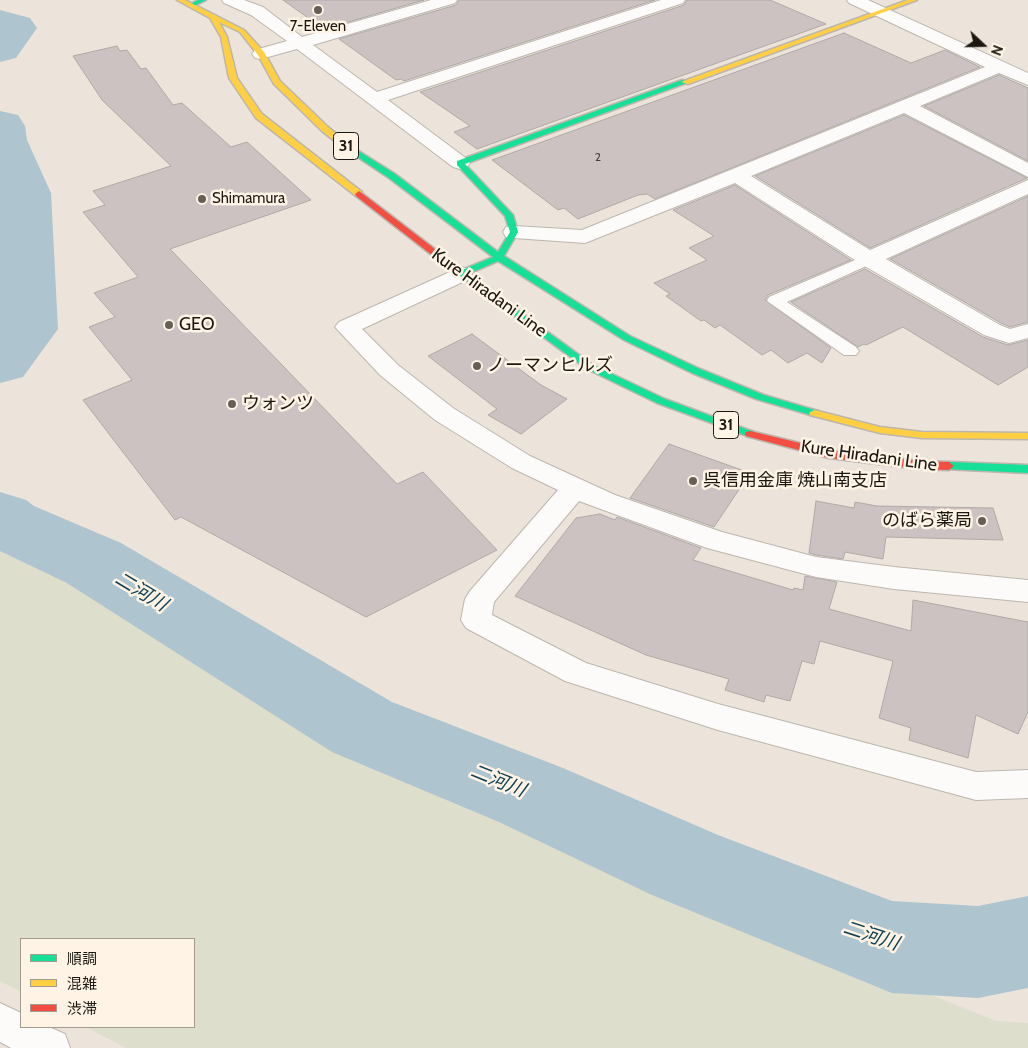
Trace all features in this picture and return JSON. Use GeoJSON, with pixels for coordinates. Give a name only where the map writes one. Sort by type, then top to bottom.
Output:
{"type":"FeatureCollection","features":[{"type":"Feature","properties":{"kind":"main road","name":"Kure Hiradani Line"},"geometry":{"type":"LineString","coordinates":[[180,0],[242,31],[261,54],[277,82],[325,129],[499,257],[627,338],[696,371],[801,411],[880,430],[922,435],[1028,436]]}},
{"type":"Feature","properties":{"kind":"main road"},"geometry":{"type":"LineString","coordinates":[[192,5],[203,0]]}},
{"type":"Feature","properties":{"kind":"main road"},"geometry":{"type":"LineString","coordinates":[[461,274],[499,257],[514,232],[509,215],[460,163],[914,0]]}},
{"type":"Feature","properties":{"kind":"main road","name":"Kure Hiradani Line"},"geometry":{"type":"LineString","coordinates":[[213,18],[224,37],[233,78],[259,116],[461,274],[590,367],[662,401],[740,430],[829,454],[919,465],[1028,468]]}},
{"type":"Feature","properties":{"kind":"street"},"geometry":{"type":"LineString","coordinates":[[230,0],[257,11],[460,163]]}},
{"type":"Feature","properties":{"kind":"street"},"geometry":{"type":"LineString","coordinates":[[261,54],[449,0]]}},
{"type":"Feature","properties":{"kind":"street"},"geometry":{"type":"LineString","coordinates":[[374,99],[677,0]]}},
{"type":"Feature","properties":{"kind":"street"},"geometry":{"type":"LineString","coordinates":[[855,0],[1028,80]]}},
{"type":"Feature","properties":{"kind":"street"},"geometry":{"type":"LineString","coordinates":[[514,232],[585,237],[908,107],[999,68]]}},
{"type":"Feature","properties":{"kind":"street"},"geometry":{"type":"LineString","coordinates":[[908,107],[1028,171]]}},
{"type":"Feature","properties":{"kind":"street"},"geometry":{"type":"LineString","coordinates":[[738,176],[868,259],[992,330],[1009,336],[1028,331]]}},
{"type":"Feature","properties":{"kind":"street"},"geometry":{"type":"LineString","coordinates":[[868,259],[1028,186]]}},
{"type":"Feature","properties":{"kind":"street"},"geometry":{"type":"LineString","coordinates":[[461,274],[347,327],[389,370],[444,414],[521,462],[605,502],[717,541],[816,567],[894,578],[1028,591]]}},
{"type":"Feature","properties":{"kind":"street"},"geometry":{"type":"LineString","coordinates":[[574,488],[480,599],[476,620],[576,672],[718,717],[976,786],[1028,784]]}},
{"type":"Feature","properties":{"kind":"street"},"geometry":{"type":"LineString","coordinates":[[0,1022],[51,1048]]}},
{"type":"Feature","properties":{"kind":"lane"},"geometry":{"type":"LineString","coordinates":[[850,351],[775,301],[868,259]]}},
{"type":"Feature","properties":{"kind":"green space"},"geometry":{"type":"Polygon","coordinates":[[[0,539],[477,812],[996,1021],[1028,1023],[1028,1048],[126,1048],[88,1028],[195,1028],[195,938],[20,938],[20,991],[0,981],[0,539]]]}},
{"type":"Feature","properties":{"kind":"building"},"geometry":{"type":"Polygon","coordinates":[[[283,0],[424,0],[324,29],[283,0]]]}},
{"type":"Feature","properties":{"kind":"building"},"geometry":{"type":"Polygon","coordinates":[[[459,0],[655,0],[404,81],[401,79],[396,80],[339,39],[456,5],[459,0]]]}},
{"type":"Feature","properties":{"kind":"building"},"geometry":{"type":"Polygon","coordinates":[[[687,0],[770,0],[826,24],[477,149],[454,132],[470,126],[420,92],[684,5],[687,0]]]}},
{"type":"Feature","properties":{"kind":"building"},"geometry":{"type":"Polygon","coordinates":[[[844,33],[911,63],[945,50],[980,67],[655,199],[647,194],[638,195],[578,219],[564,208],[558,210],[492,160],[844,33]]]}},
{"type":"Feature","properties":{"kind":"building"},"geometry":{"type":"Polygon","coordinates":[[[117,46],[120,51],[127,50],[141,69],[146,68],[173,105],[182,103],[231,147],[247,142],[311,200],[170,249],[397,484],[423,472],[497,550],[366,617],[181,517],[175,520],[83,400],[132,380],[89,327],[115,317],[94,293],[138,277],[83,212],[105,205],[93,191],[171,166],[102,100],[73,56],[117,46]]]}},
{"type":"Feature","properties":{"kind":"building"},"geometry":{"type":"Polygon","coordinates":[[[999,75],[1028,88],[1028,161],[924,106],[999,75]]]}},
{"type":"Feature","properties":{"kind":"building"},"geometry":{"type":"Polygon","coordinates":[[[904,115],[1027,178],[870,248],[755,176],[904,115]]]}},
{"type":"Feature","properties":{"kind":"building"},"geometry":{"type":"Polygon","coordinates":[[[735,185],[851,260],[768,295],[765,300],[831,348],[822,363],[807,353],[788,363],[771,350],[762,355],[720,325],[715,328],[704,320],[701,321],[666,296],[670,294],[654,283],[707,260],[689,248],[714,236],[673,210],[735,185]]]}},
{"type":"Feature","properties":{"kind":"building"},"geometry":{"type":"Polygon","coordinates":[[[1028,196],[1028,322],[1010,327],[1001,323],[890,259],[1028,196]]]}},
{"type":"Feature","properties":{"kind":"building"},"geometry":{"type":"Polygon","coordinates":[[[865,269],[983,337],[1008,345],[1028,340],[1028,367],[998,385],[903,327],[858,347],[791,302],[865,269]]]}},
{"type":"Feature","properties":{"kind":"building"},"geometry":{"type":"Polygon","coordinates":[[[472,334],[541,385],[567,399],[521,434],[488,415],[497,409],[428,356],[472,334]]]}},
{"type":"Feature","properties":{"kind":"building","name":"呉信用金庫 焼山南支店"},"geometry":{"type":"Polygon","coordinates":[[[669,444],[750,473],[714,527],[630,498],[669,444]]]}},
{"type":"Feature","properties":{"kind":"building"},"geometry":{"type":"Polygon","coordinates":[[[816,501],[854,508],[855,502],[877,506],[993,508],[1003,540],[886,537],[883,559],[845,552],[843,559],[816,555],[809,553],[816,501]]]}},
{"type":"Feature","properties":{"kind":"building"},"geometry":{"type":"Polygon","coordinates":[[[600,514],[615,520],[617,517],[701,548],[693,560],[793,590],[794,588],[803,590],[805,576],[837,582],[829,609],[911,631],[913,600],[1028,622],[1028,712],[1018,734],[976,715],[968,758],[909,740],[911,728],[879,718],[893,661],[820,641],[814,664],[802,661],[790,701],[766,695],[764,702],[725,690],[729,679],[646,655],[515,596],[576,518],[600,514]]]}},
{"type":"Feature","properties":{"kind":"waterway","name":"二河川"},"geometry":{"type":"LineString","coordinates":[[0,24],[14,28],[0,48]]}},
{"type":"Feature","properties":{"kind":"waterway","name":"二河川"},"geometry":{"type":"LineString","coordinates":[[0,126],[1,140],[24,193],[27,329],[0,363]]}},
{"type":"Feature","properties":{"kind":"waterway","name":"二河川"},"geometry":{"type":"LineString","coordinates":[[0,518],[8,524],[94,563],[362,727],[531,795],[685,865],[892,947],[978,952],[1028,942]]}},
{"type":"Feature","properties":{"kind":"traffic: fast"},"geometry":{"type":"LineString","coordinates":[[192,5],[203,0]]}},
{"type":"Feature","properties":{"kind":"traffic: fast"},"geometry":{"type":"LineString","coordinates":[[461,274],[499,257],[514,232],[509,215],[460,163],[685,82]]}},
{"type":"Feature","properties":{"kind":"traffic: fast"},"geometry":{"type":"LineString","coordinates":[[354,152],[392,176],[499,257],[627,338],[696,371],[760,397],[814,413]]}},
{"type":"Feature","properties":{"kind":"traffic: fast"},"geometry":{"type":"LineString","coordinates":[[458,271],[590,367],[661,401],[750,434]]}},
{"type":"Feature","properties":{"kind":"traffic: fast"},"geometry":{"type":"LineString","coordinates":[[949,466],[1028,469]]}},
{"type":"Feature","properties":{"kind":"traffic: slow"},"geometry":{"type":"LineString","coordinates":[[180,0],[242,31],[261,54],[277,82],[325,129],[354,152]]}},
{"type":"Feature","properties":{"kind":"traffic: slow"},"geometry":{"type":"LineString","coordinates":[[685,82],[914,0]]}},
{"type":"Feature","properties":{"kind":"traffic: slow"},"geometry":{"type":"LineString","coordinates":[[213,18],[224,37],[233,78],[259,116],[359,194]]}},
{"type":"Feature","properties":{"kind":"traffic: slow"},"geometry":{"type":"LineString","coordinates":[[814,413],[880,430],[922,435],[1028,436]]}},
{"type":"Feature","properties":{"kind":"traffic: jam"},"geometry":{"type":"LineString","coordinates":[[359,194],[458,271]]}},
{"type":"Feature","properties":{"kind":"traffic: jam"},"geometry":{"type":"LineString","coordinates":[[750,434],[829,454],[919,465],[949,466]]}},
{"type":"Feature","properties":{"kind":"place","name":"7-Eleven"},"geometry":{"type":"Point","coordinates":[318,10]}},
{"type":"Feature","properties":{"kind":"place","name":"Shimamura"},"geometry":{"type":"Point","coordinates":[202,199]}},
{"type":"Feature","properties":{"kind":"place","name":"GEO"},"geometry":{"type":"Point","coordinates":[169,325]}},
{"type":"Feature","properties":{"kind":"place","name":"ノーマンヒルズ"},"geometry":{"type":"Point","coordinates":[477,366]}},
{"type":"Feature","properties":{"kind":"place","name":"ウォンツ"},"geometry":{"type":"Point","coordinates":[232,404]}},
{"type":"Feature","properties":{"kind":"place","name":"呉信用金庫 焼山南支店"},"geometry":{"type":"Point","coordinates":[693,481]}},
{"type":"Feature","properties":{"kind":"place","name":"のばら薬局"},"geometry":{"type":"Point","coordinates":[982,521]}}]}
